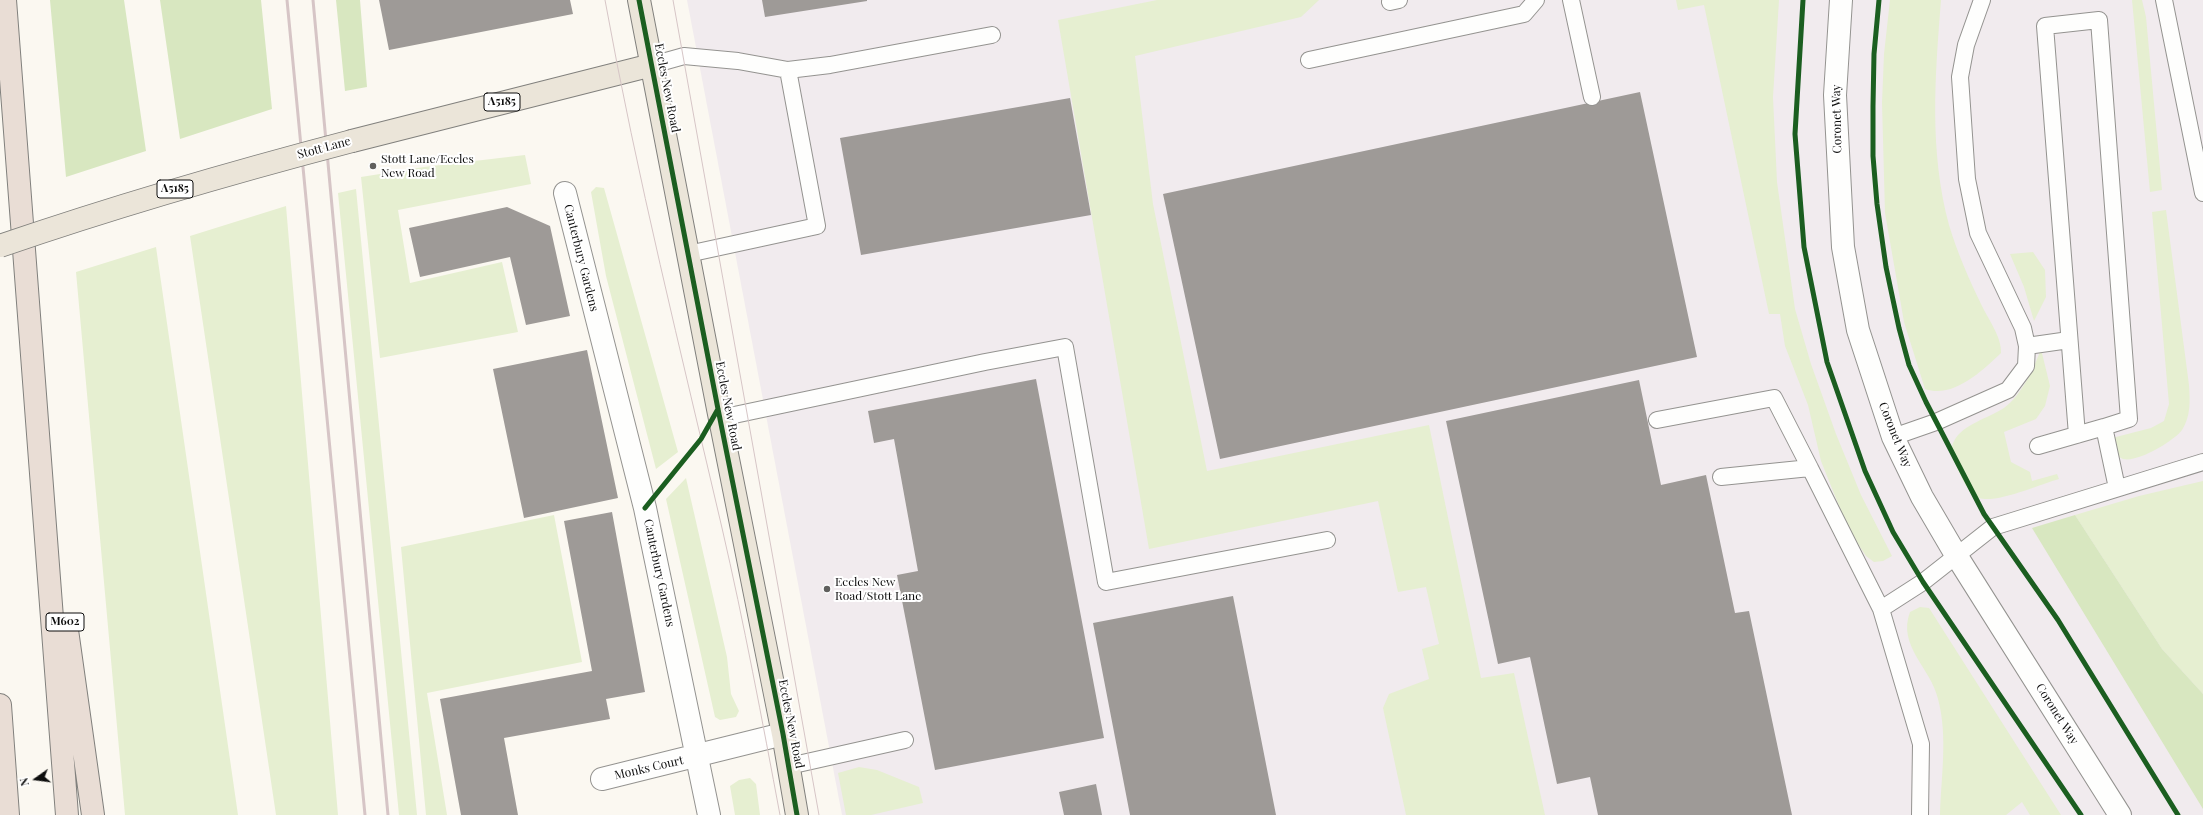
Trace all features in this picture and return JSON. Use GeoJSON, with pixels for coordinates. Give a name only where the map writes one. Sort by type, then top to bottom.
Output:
{"type":"FeatureCollection","features":[{"type":"Feature","properties":{"kind":"highway","name":"M602"},"geometry":{"type":"LineString","coordinates":[[5,0],[67,815]]}},
{"type":"Feature","properties":{"kind":"highway","name":"M602"},"geometry":{"type":"LineString","coordinates":[[38,429],[93,815]]}},
{"type":"Feature","properties":{"kind":"highway"},"geometry":{"type":"LineString","coordinates":[[0,705],[8,815]]}},
{"type":"Feature","properties":{"kind":"main road","name":"Eccles New Road"},"geometry":{"type":"LineString","coordinates":[[639,0],[783,734],[797,815]]}},
{"type":"Feature","properties":{"kind":"main road","name":"Stott Lane"},"geometry":{"type":"LineString","coordinates":[[0,246],[104,210],[230,173],[652,65]]}},
{"type":"Feature","properties":{"kind":"street","name":"Coronet Way"},"geometry":{"type":"LineString","coordinates":[[1841,0],[1835,96],[1843,247],[1858,330],[1893,437],[1922,497],[1956,555],[2120,815]]}},
{"type":"Feature","properties":{"kind":"street","name":"Canterbury Gardens"},"geometry":{"type":"LineString","coordinates":[[565,193],[645,508],[709,815]]}},
{"type":"Feature","properties":{"kind":"street","name":"Monks Court"},"geometry":{"type":"LineString","coordinates":[[602,779],[697,757],[783,734]]}},
{"type":"Feature","properties":{"kind":"lane"},"geometry":{"type":"LineString","coordinates":[[1309,60],[1524,14],[1536,0]]}},
{"type":"Feature","properties":{"kind":"lane"},"geometry":{"type":"LineString","coordinates":[[1571,0],[1592,97]]}},
{"type":"Feature","properties":{"kind":"lane"},"geometry":{"type":"LineString","coordinates":[[1893,437],[1936,422],[2008,390],[2026,366],[2027,346],[2023,328],[1978,233],[1967,179],[1960,77],[1966,45],[1982,0]]}},
{"type":"Feature","properties":{"kind":"lane"},"geometry":{"type":"LineString","coordinates":[[2164,0],[2203,193]]}},
{"type":"Feature","properties":{"kind":"lane"},"geometry":{"type":"LineString","coordinates":[[2038,446],[2077,435],[2104,427],[2129,419],[2099,20],[2045,26],[2077,435]]}},
{"type":"Feature","properties":{"kind":"lane"},"geometry":{"type":"LineString","coordinates":[[652,65],[684,56],[738,61],[788,70],[830,65],[992,35]]}},
{"type":"Feature","properties":{"kind":"lane"},"geometry":{"type":"LineString","coordinates":[[688,254],[817,226],[788,70]]}},
{"type":"Feature","properties":{"kind":"lane"},"geometry":{"type":"LineString","coordinates":[[2027,346],[2069,340]]}},
{"type":"Feature","properties":{"kind":"lane"},"geometry":{"type":"LineString","coordinates":[[720,418],[985,362],[1065,347],[1106,582],[1327,540]]}},
{"type":"Feature","properties":{"kind":"lane"},"geometry":{"type":"LineString","coordinates":[[1657,420],[1774,398],[1881,609],[1921,744],[1920,815]]}},
{"type":"Feature","properties":{"kind":"lane"},"geometry":{"type":"LineString","coordinates":[[2104,427],[2117,488]]}},
{"type":"Feature","properties":{"kind":"lane"},"geometry":{"type":"LineString","coordinates":[[1881,609],[1923,582],[1993,527],[2203,462]]}},
{"type":"Feature","properties":{"kind":"lane"},"geometry":{"type":"LineString","coordinates":[[1721,477],[1810,468]]}},
{"type":"Feature","properties":{"kind":"lane"},"geometry":{"type":"LineString","coordinates":[[789,766],[905,740]]}},
{"type":"Feature","properties":{"kind":"shaded area"},"geometry":{"type":"Polygon","coordinates":[[[687,0],[2203,0],[2203,815],[842,815],[687,0]]]}},
{"type":"Feature","properties":{"kind":"green space"},"geometry":{"type":"Polygon","coordinates":[[[50,0],[124,0],[146,151],[66,177],[50,0]]]}},
{"type":"Feature","properties":{"kind":"green space"},"geometry":{"type":"Polygon","coordinates":[[[160,0],[261,0],[272,109],[180,139],[160,0]]]}},
{"type":"Feature","properties":{"kind":"green space"},"geometry":{"type":"Polygon","coordinates":[[[336,0],[360,0],[367,87],[345,91],[336,0]]]}},
{"type":"Feature","properties":{"kind":"green space"},"geometry":{"type":"Polygon","coordinates":[[[1157,0],[1319,0],[1301,17],[1135,56],[1153,204],[1207,471],[1429,425],[1481,678],[1514,673],[1545,815],[1406,815],[1383,708],[1389,694],[1429,679],[1422,649],[1439,644],[1426,587],[1398,592],[1378,501],[1149,549],[1058,20],[1157,0]]]}},
{"type":"Feature","properties":{"kind":"green space"},"geometry":{"type":"Polygon","coordinates":[[[1676,0],[1779,0],[1773,97],[1777,182],[1795,309],[1811,364],[1836,434],[1861,495],[1892,556],[1883,561],[1874,562],[1866,556],[1845,521],[1821,461],[1808,405],[1785,346],[1780,314],[1769,314],[1704,5],[1678,10],[1676,0]]]}},
{"type":"Feature","properties":{"kind":"green space"},"geometry":{"type":"Polygon","coordinates":[[[1890,0],[1941,0],[1935,113],[1938,169],[1949,225],[1959,255],[1984,310],[1997,334],[2001,347],[2001,353],[1985,368],[1966,382],[1946,390],[1936,391],[1925,389],[1904,322],[1885,213],[1882,103],[1884,54],[1890,0]]]}},
{"type":"Feature","properties":{"kind":"green space"},"geometry":{"type":"Polygon","coordinates":[[[2132,0],[2142,0],[2146,17],[2162,190],[2150,192],[2132,0]]]}},
{"type":"Feature","properties":{"kind":"green space"},"geometry":{"type":"Polygon","coordinates":[[[525,155],[531,184],[398,210],[410,283],[502,262],[518,332],[380,358],[361,177],[424,167],[525,155]]]}},
{"type":"Feature","properties":{"kind":"green space"},"geometry":{"type":"Polygon","coordinates":[[[596,187],[604,188],[678,452],[656,469],[606,276],[591,192],[596,187]]]}},
{"type":"Feature","properties":{"kind":"green space"},"geometry":{"type":"Polygon","coordinates":[[[356,189],[417,815],[399,815],[338,193],[356,189]]]}},
{"type":"Feature","properties":{"kind":"green space"},"geometry":{"type":"Polygon","coordinates":[[[286,206],[338,815],[276,815],[190,236],[286,206]]]}},
{"type":"Feature","properties":{"kind":"green space"},"geometry":{"type":"Polygon","coordinates":[[[2166,210],[2189,385],[2190,403],[2185,425],[2178,435],[2164,445],[2137,458],[2123,459],[2116,453],[2112,438],[2151,428],[2164,421],[2169,404],[2152,212],[2166,210]]]}},
{"type":"Feature","properties":{"kind":"green space"},"geometry":{"type":"Polygon","coordinates":[[[156,247],[238,815],[125,815],[76,272],[156,247]]]}},
{"type":"Feature","properties":{"kind":"green space"},"geometry":{"type":"Polygon","coordinates":[[[2033,252],[2045,270],[2046,297],[2034,321],[2024,287],[2010,254],[2033,252]]]}},
{"type":"Feature","properties":{"kind":"green space"},"geometry":{"type":"Polygon","coordinates":[[[2041,349],[2050,386],[2045,406],[2036,419],[2004,432],[2011,462],[2030,472],[2032,481],[2057,474],[2059,479],[2007,496],[1987,499],[1979,498],[1972,494],[1963,480],[1953,457],[1952,445],[1958,435],[1964,430],[1998,412],[2010,403],[2026,381],[2035,365],[2041,349]]]}},
{"type":"Feature","properties":{"kind":"green space"},"geometry":{"type":"Polygon","coordinates":[[[686,478],[727,657],[731,694],[739,711],[736,717],[720,720],[715,717],[666,499],[686,478]]]}},
{"type":"Feature","properties":{"kind":"green space"},"geometry":{"type":"Polygon","coordinates":[[[2203,481],[2203,694],[2162,649],[2075,515],[2139,496],[2203,481]]]}},
{"type":"Feature","properties":{"kind":"green space"},"geometry":{"type":"Polygon","coordinates":[[[554,515],[582,662],[427,693],[447,815],[426,815],[401,547],[554,515]]]}},
{"type":"Feature","properties":{"kind":"green space"},"geometry":{"type":"Polygon","coordinates":[[[2075,515],[2162,649],[2203,694],[2203,809],[2032,528],[2075,515]]]}},
{"type":"Feature","properties":{"kind":"green space"},"geometry":{"type":"Polygon","coordinates":[[[1920,607],[1929,608],[2061,815],[2030,815],[2022,802],[2006,815],[1940,815],[1943,757],[1943,727],[1941,713],[1934,688],[1916,657],[1908,636],[1907,624],[1910,612],[1920,607]]]}},
{"type":"Feature","properties":{"kind":"green space"},"geometry":{"type":"Polygon","coordinates":[[[859,767],[877,770],[919,787],[923,803],[871,815],[846,815],[838,773],[859,767]]]}},
{"type":"Feature","properties":{"kind":"green space"},"geometry":{"type":"Polygon","coordinates":[[[750,778],[756,784],[760,815],[735,815],[730,786],[739,780],[750,778]]]}},
{"type":"Feature","properties":{"kind":"building"},"geometry":{"type":"Polygon","coordinates":[[[379,0],[570,0],[573,14],[389,50],[379,0]]]}},
{"type":"Feature","properties":{"kind":"building"},"geometry":{"type":"Polygon","coordinates":[[[762,0],[867,0],[867,1],[765,17],[762,0]]]}},
{"type":"Feature","properties":{"kind":"building"},"geometry":{"type":"Polygon","coordinates":[[[1640,92],[1697,357],[1220,459],[1163,194],[1640,92]]]}},
{"type":"Feature","properties":{"kind":"building"},"geometry":{"type":"Polygon","coordinates":[[[1070,98],[1091,215],[861,255],[840,138],[1070,98]]]}},
{"type":"Feature","properties":{"kind":"building"},"geometry":{"type":"Polygon","coordinates":[[[507,207],[550,226],[570,316],[526,325],[510,257],[420,277],[409,228],[507,207]]]}},
{"type":"Feature","properties":{"kind":"building"},"geometry":{"type":"Polygon","coordinates":[[[587,350],[618,498],[524,518],[493,369],[587,350]]]}},
{"type":"Feature","properties":{"kind":"building"},"geometry":{"type":"Polygon","coordinates":[[[1036,379],[1104,738],[935,770],[897,575],[918,571],[894,439],[874,443],[868,411],[1036,379]]]}},
{"type":"Feature","properties":{"kind":"building"},"geometry":{"type":"Polygon","coordinates":[[[1639,380],[1661,485],[1706,475],[1735,613],[1749,611],[1792,815],[1598,815],[1590,777],[1557,784],[1530,657],[1498,664],[1446,421],[1639,380]]]}},
{"type":"Feature","properties":{"kind":"building"},"geometry":{"type":"Polygon","coordinates":[[[612,512],[645,692],[606,699],[610,719],[504,738],[518,815],[461,815],[440,699],[592,671],[564,521],[612,512]]]}},
{"type":"Feature","properties":{"kind":"building"},"geometry":{"type":"Polygon","coordinates":[[[1233,596],[1276,815],[1130,815],[1093,623],[1233,596]]]}},
{"type":"Feature","properties":{"kind":"building"},"geometry":{"type":"Polygon","coordinates":[[[1096,784],[1102,815],[1064,815],[1059,792],[1096,784]]]}},
{"type":"Feature","properties":{"kind":"tram line"},"geometry":{"type":"LineString","coordinates":[[605,0],[645,198],[738,599],[780,815]]}},
{"type":"Feature","properties":{"kind":"tram line"},"geometry":{"type":"LineString","coordinates":[[673,0],[819,815]]}},
{"type":"Feature","properties":{"kind":"railway"},"geometry":{"type":"LineString","coordinates":[[287,0],[365,815]]}},
{"type":"Feature","properties":{"kind":"railway"},"geometry":{"type":"LineString","coordinates":[[313,0],[388,815]]}},
{"type":"Feature","properties":{"kind":"cycle path"},"geometry":{"type":"LineString","coordinates":[[639,0],[718,409],[783,734],[797,815]]}},
{"type":"Feature","properties":{"kind":"cycle path"},"geometry":{"type":"LineString","coordinates":[[1803,0],[1795,134],[1804,247],[1827,362],[1865,471],[1893,532],[1923,582],[2081,815]]}},
{"type":"Feature","properties":{"kind":"cycle path"},"geometry":{"type":"LineString","coordinates":[[1879,0],[1874,54],[1873,156],[1877,204],[1886,267],[1899,328],[1909,365],[1926,402],[1984,514],[2058,620],[2178,815]]}},
{"type":"Feature","properties":{"kind":"cycle path"},"geometry":{"type":"LineString","coordinates":[[645,508],[701,439],[718,409]]}},
{"type":"Feature","properties":{"kind":"place","name":"Stott Lane/Eccles New Road"},"geometry":{"type":"Point","coordinates":[373,166]}},
{"type":"Feature","properties":{"kind":"place","name":"Eccles New Road/Stott Lane"},"geometry":{"type":"Point","coordinates":[827,589]}}]}
